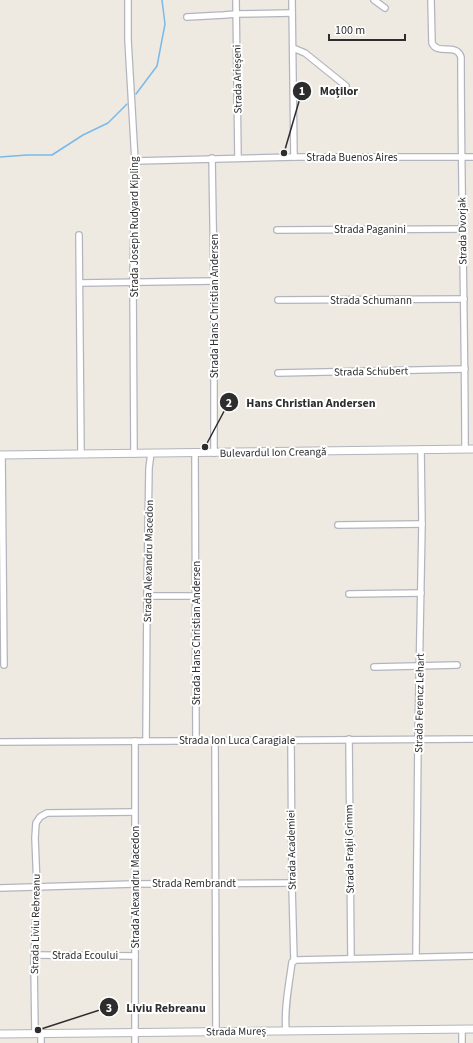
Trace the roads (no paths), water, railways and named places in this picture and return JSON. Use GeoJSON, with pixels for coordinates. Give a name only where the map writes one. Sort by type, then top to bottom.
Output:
{"type":"FeatureCollection","features":[{"type":"Feature","properties":{"kind":"street","name":"Strada Joseph Rudyard Kipling"},"geometry":{"type":"LineString","coordinates":[[128,0],[128,40],[135,161],[133,282],[134,454]]}},
{"type":"Feature","properties":{"kind":"street","name":"Strada Arieșeni"},"geometry":{"type":"LineString","coordinates":[[236,0],[238,158]]}},
{"type":"Feature","properties":{"kind":"street"},"geometry":{"type":"LineString","coordinates":[[292,0],[294,156]]}},
{"type":"Feature","properties":{"kind":"street"},"geometry":{"type":"LineString","coordinates":[[374,0],[385,8]]}},
{"type":"Feature","properties":{"kind":"street","name":"Strada Dvorjak"},"geometry":{"type":"LineString","coordinates":[[431,0],[432,43],[438,49],[456,50],[460,53],[461,58],[465,449]]}},
{"type":"Feature","properties":{"kind":"street"},"geometry":{"type":"LineString","coordinates":[[187,17],[292,13]]}},
{"type":"Feature","properties":{"kind":"street"},"geometry":{"type":"LineString","coordinates":[[293,48],[305,53],[346,86]]}},
{"type":"Feature","properties":{"kind":"street","name":"Strada Buenos Aires"},"geometry":{"type":"LineString","coordinates":[[135,161],[294,156],[473,157]]}},
{"type":"Feature","properties":{"kind":"street","name":"Strada Hans Christian Andersen"},"geometry":{"type":"LineString","coordinates":[[212,158],[214,453]]}},
{"type":"Feature","properties":{"kind":"street","name":"Strada Paganini"},"geometry":{"type":"LineString","coordinates":[[277,230],[462,229]]}},
{"type":"Feature","properties":{"kind":"street"},"geometry":{"type":"LineString","coordinates":[[80,235],[81,454]]}},
{"type":"Feature","properties":{"kind":"street"},"geometry":{"type":"LineString","coordinates":[[80,283],[214,280]]}},
{"type":"Feature","properties":{"kind":"street","name":"Strada Schumann"},"geometry":{"type":"LineString","coordinates":[[278,300],[464,299]]}},
{"type":"Feature","properties":{"kind":"street","name":"Strada Schubert"},"geometry":{"type":"LineString","coordinates":[[278,373],[465,369]]}},
{"type":"Feature","properties":{"kind":"street","name":"Bulevardul Ion Creangă"},"geometry":{"type":"LineString","coordinates":[[1,455],[473,449]]}},
{"type":"Feature","properties":{"kind":"street","name":"Strada Ferencz Lehart"},"geometry":{"type":"LineString","coordinates":[[416,957],[422,524],[421,450]]}},
{"type":"Feature","properties":{"kind":"street","name":"Strada Alexandru Macedon"},"geometry":{"type":"LineString","coordinates":[[146,741],[149,468],[151,453]]}},
{"type":"Feature","properties":{"kind":"street","name":"Strada Hans Christian Andersen"},"geometry":{"type":"LineString","coordinates":[[195,453],[196,740]]}},
{"type":"Feature","properties":{"kind":"street"},"geometry":{"type":"LineString","coordinates":[[1,455],[4,665]]}},
{"type":"Feature","properties":{"kind":"street"},"geometry":{"type":"LineString","coordinates":[[338,525],[422,524]]}},
{"type":"Feature","properties":{"kind":"street"},"geometry":{"type":"LineString","coordinates":[[349,594],[421,593]]}},
{"type":"Feature","properties":{"kind":"street"},"geometry":{"type":"LineString","coordinates":[[147,596],[196,596]]}},
{"type":"Feature","properties":{"kind":"street"},"geometry":{"type":"LineString","coordinates":[[374,667],[457,665]]}},
{"type":"Feature","properties":{"kind":"street","name":"Strada Ion Luca Caragiale"},"geometry":{"type":"LineString","coordinates":[[0,742],[473,738]]}},
{"type":"Feature","properties":{"kind":"street","name":"Strada Frații Grimm"},"geometry":{"type":"LineString","coordinates":[[349,739],[351,958]]}},
{"type":"Feature","properties":{"kind":"street"},"geometry":{"type":"LineString","coordinates":[[215,740],[216,1032]]}},
{"type":"Feature","properties":{"kind":"street","name":"Strada Academiei"},"geometry":{"type":"LineString","coordinates":[[286,1031],[285,1019],[287,995],[292,962],[294,961],[291,740]]}},
{"type":"Feature","properties":{"kind":"street","name":"Strada Alexandru Macedon"},"geometry":{"type":"LineString","coordinates":[[135,741],[135,1043]]}},
{"type":"Feature","properties":{"kind":"street","name":"Strada Liviu Rebreanu"},"geometry":{"type":"LineString","coordinates":[[41,1043],[38,1033],[35,955],[37,887],[35,838],[36,823],[40,817],[47,813],[134,812]]}},
{"type":"Feature","properties":{"kind":"street","name":"Strada Rembrandt"},"geometry":{"type":"LineString","coordinates":[[0,888],[134,884],[292,882]]}},
{"type":"Feature","properties":{"kind":"street","name":"Strada Ecoului"},"geometry":{"type":"LineString","coordinates":[[35,955],[135,956]]}},
{"type":"Feature","properties":{"kind":"street"},"geometry":{"type":"LineString","coordinates":[[294,961],[351,958],[473,956]]}},
{"type":"Feature","properties":{"kind":"street","name":"Strada Mureș"},"geometry":{"type":"LineString","coordinates":[[0,1034],[473,1029]]}},
{"type":"Feature","properties":{"kind":"street"},"geometry":{"type":"LineString","coordinates":[[462,1030],[462,1043]]}},
{"type":"Feature","properties":{"kind":"waterway"},"geometry":{"type":"LineString","coordinates":[[136,94],[157,66],[165,24],[162,0]]}},
{"type":"Feature","properties":{"kind":"waterway"},"geometry":{"type":"LineString","coordinates":[[0,157],[52,155],[83,135],[108,123],[127,104]]}},
{"type":"Feature","properties":{"kind":"place","name":"Moților"},"geometry":{"type":"Point","coordinates":[284,153]}},
{"type":"Feature","properties":{"kind":"place","name":"Hans Christian Andersen"},"geometry":{"type":"Point","coordinates":[205,447]}},
{"type":"Feature","properties":{"kind":"place","name":"Liviu Rebreanu"},"geometry":{"type":"Point","coordinates":[38,1030]}}]}
